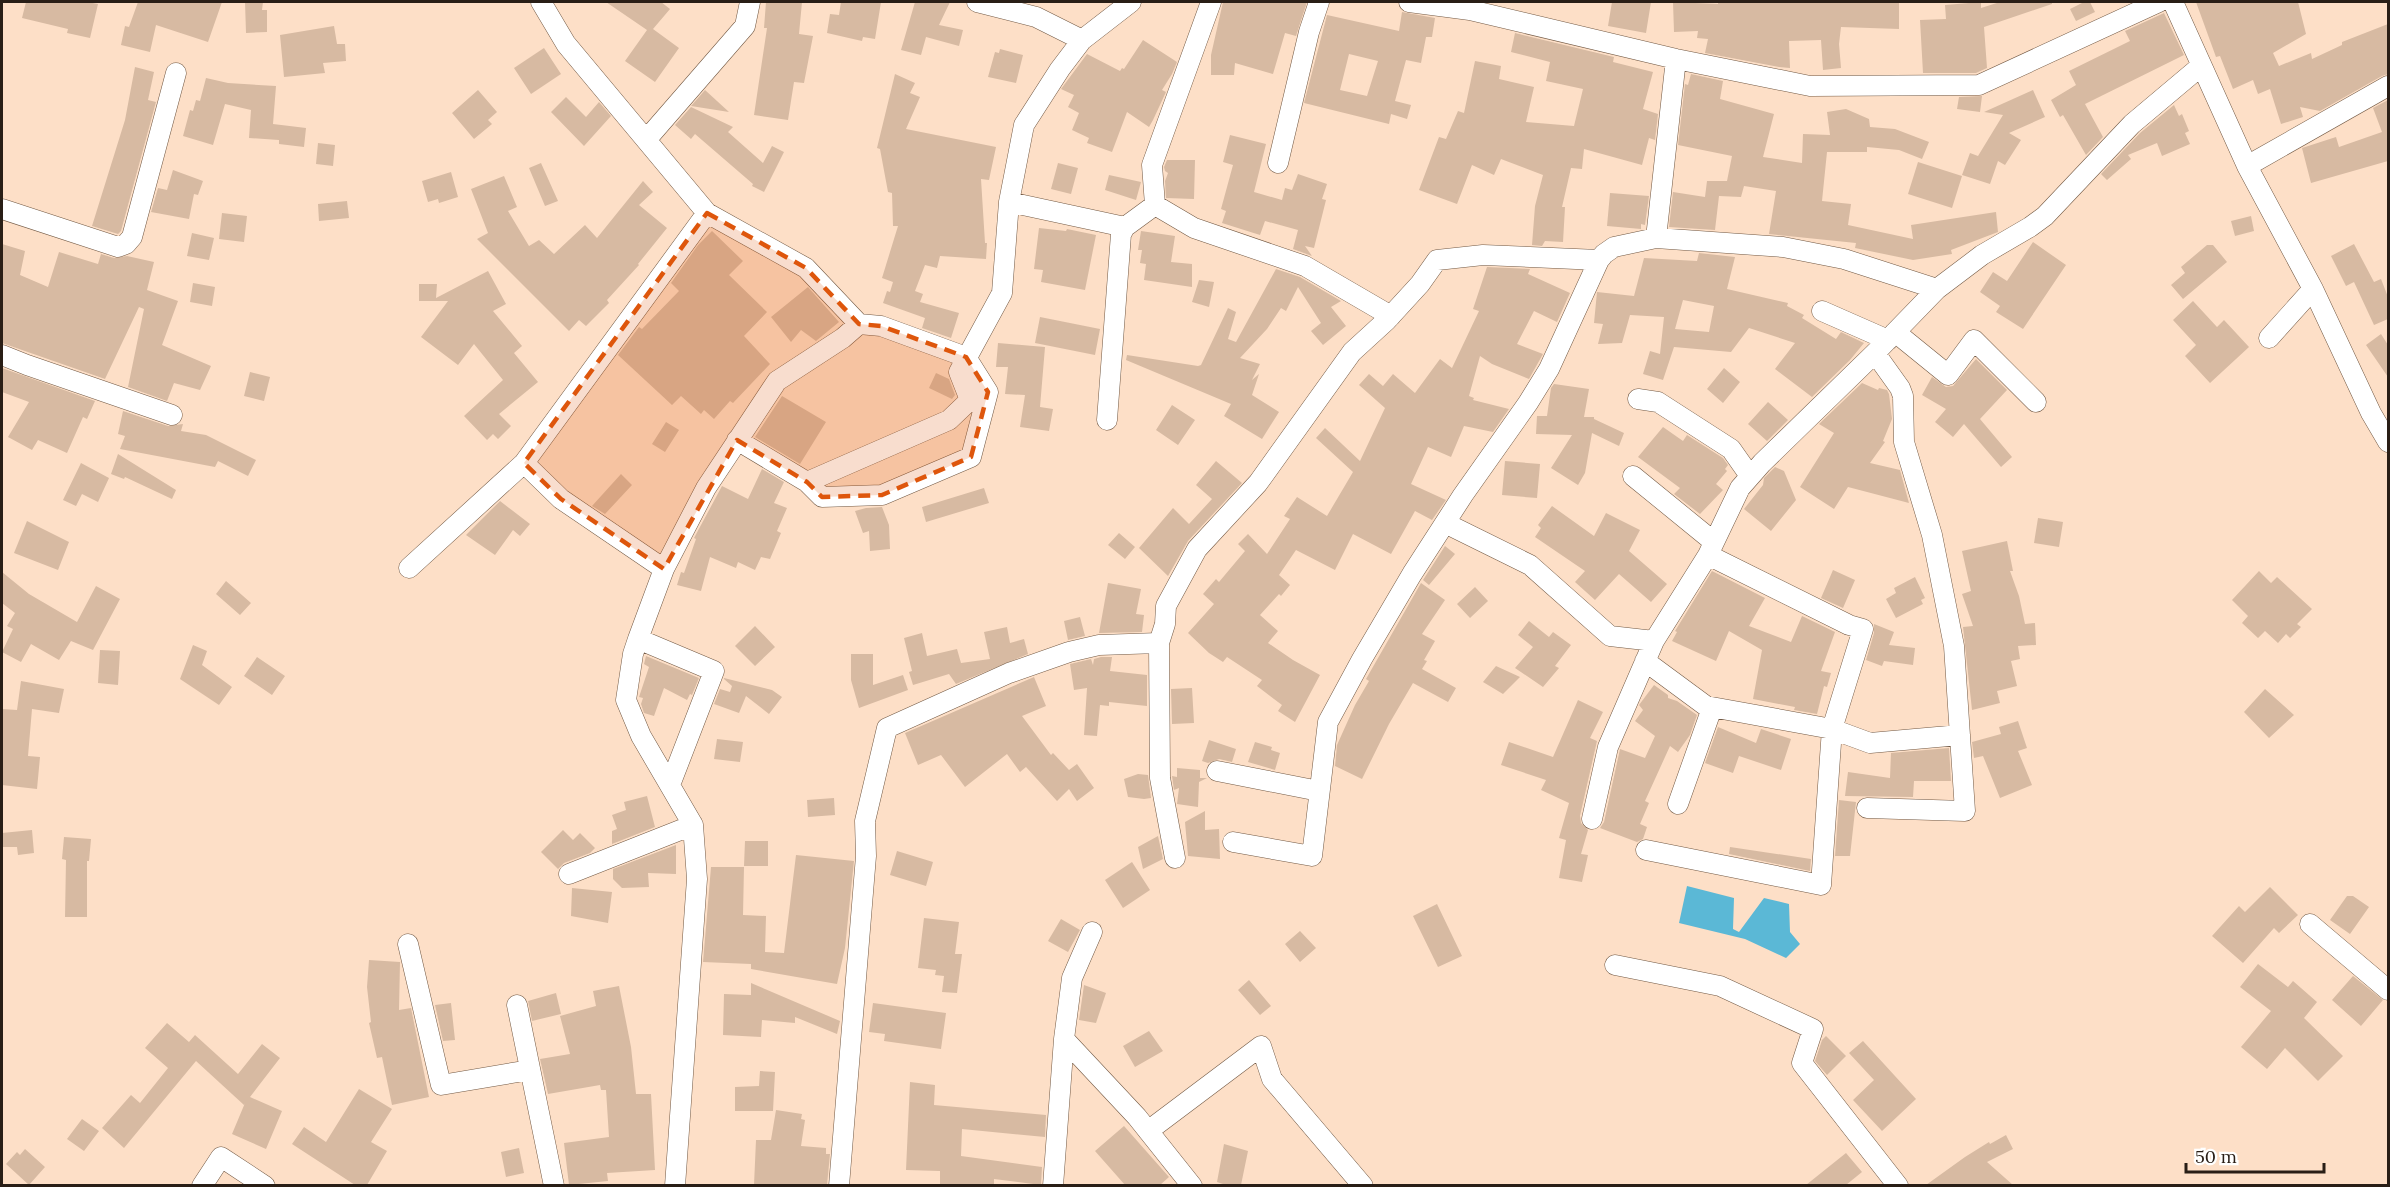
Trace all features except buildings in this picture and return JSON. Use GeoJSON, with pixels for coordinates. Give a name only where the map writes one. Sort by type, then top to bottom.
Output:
{"type":"FeatureCollection","features":[{"type":"Feature","properties":{"kind":"street"},"geometry":{"type":"LineString","coordinates":[[541,2],[566,44],[707,213],[806,268],[859,324],[881,326],[966,357],[988,392],[971,457],[882,495],[822,497],[807,482],[737,440]]}},
{"type":"Feature","properties":{"kind":"street"},"geometry":{"type":"LineString","coordinates":[[646,140],[745,26],[750,2]]}},
{"type":"Feature","properties":{"kind":"street"},"geometry":{"type":"LineString","coordinates":[[976,2],[1036,17],[1082,40]]}},
{"type":"Feature","properties":{"kind":"street"},"geometry":{"type":"LineString","coordinates":[[807,482],[949,420],[970,400],[959,372],[1002,293],[1009,202],[1024,125],[1060,69],[1082,40],[1131,2]]}},
{"type":"Feature","properties":{"kind":"street"},"geometry":{"type":"LineString","coordinates":[[1155,205],[1152,165],[1211,2]]}},
{"type":"Feature","properties":{"kind":"street"},"geometry":{"type":"LineString","coordinates":[[1278,164],[1318,2]]}},
{"type":"Feature","properties":{"kind":"street"},"geometry":{"type":"LineString","coordinates":[[1409,2],[1470,6],[1676,59],[1810,86],[1979,85],[2159,2]]}},
{"type":"Feature","properties":{"kind":"street"},"geometry":{"type":"LineString","coordinates":[[2173,2],[2247,166],[2313,289],[2371,413],[2388,442]]}},
{"type":"Feature","properties":{"kind":"street"},"geometry":{"type":"LineString","coordinates":[[1656,238],[1676,59]]}},
{"type":"Feature","properties":{"kind":"street"},"geometry":{"type":"LineString","coordinates":[[1592,819],[1608,747],[1645,661],[1654,641],[1711,548],[1740,488],[1937,289],[1982,255],[2045,216],[2132,124],[2200,66]]}},
{"type":"Feature","properties":{"kind":"street"},"geometry":{"type":"LineString","coordinates":[[2,208],[118,247],[126,244],[132,237],[176,73]]}},
{"type":"Feature","properties":{"kind":"street"},"geometry":{"type":"LineString","coordinates":[[2247,166],[2388,86]]}},
{"type":"Feature","properties":{"kind":"street"},"geometry":{"type":"LineString","coordinates":[[1009,202],[1125,227]]}},
{"type":"Feature","properties":{"kind":"street"},"geometry":{"type":"LineString","coordinates":[[1107,420],[1121,234],[1125,227],[1155,205]]}},
{"type":"Feature","properties":{"kind":"street"},"geometry":{"type":"LineString","coordinates":[[1155,205],[1194,228],[1305,266],[1391,316]]}},
{"type":"Feature","properties":{"kind":"street"},"geometry":{"type":"LineString","coordinates":[[409,568],[524,463],[707,213]]}},
{"type":"Feature","properties":{"kind":"street"},"geometry":{"type":"LineString","coordinates":[[1233,842],[1312,856],[1328,722],[1391,608],[1445,523],[1549,369],[1599,260],[1604,254],[1614,247],[1656,238],[1783,247],[1844,259],[1937,289]]}},
{"type":"Feature","properties":{"kind":"street"},"geometry":{"type":"LineString","coordinates":[[1175,858],[1160,778],[1160,643],[1165,624],[1166,606],[1197,549],[1258,483],[1352,352],[1420,285],[1437,260],[1483,255],[1599,260]]}},
{"type":"Feature","properties":{"kind":"street"},"geometry":{"type":"LineString","coordinates":[[2269,338],[2313,289]]}},
{"type":"Feature","properties":{"kind":"street"},"geometry":{"type":"LineString","coordinates":[[1822,311],[1948,375],[1974,340],[2036,402]]}},
{"type":"Feature","properties":{"kind":"street"},"geometry":{"type":"LineString","coordinates":[[675,1185],[697,879],[693,825],[641,736],[626,700],[633,654],[664,569],[706,488],[777,381],[843,338],[859,324]]}},
{"type":"Feature","properties":{"kind":"street"},"geometry":{"type":"LineString","coordinates":[[1867,808],[1965,811],[1954,646],[1932,535],[1904,442],[1903,396],[1886,342]]}},
{"type":"Feature","properties":{"kind":"street"},"geometry":{"type":"LineString","coordinates":[[2,355],[27,366],[172,415]]}},
{"type":"Feature","properties":{"kind":"street"},"geometry":{"type":"LineString","coordinates":[[1638,399],[1658,402],[1731,449],[1750,476]]}},
{"type":"Feature","properties":{"kind":"street"},"geometry":{"type":"LineString","coordinates":[[524,463],[561,499],[664,569]]}},
{"type":"Feature","properties":{"kind":"street"},"geometry":{"type":"LineString","coordinates":[[1633,476],[1711,548],[1849,625],[1863,629],[1832,729],[1821,885],[1646,850]]}},
{"type":"Feature","properties":{"kind":"street"},"geometry":{"type":"LineString","coordinates":[[1445,523],[1530,565],[1610,636],[1654,641]]}},
{"type":"Feature","properties":{"kind":"street"},"geometry":{"type":"LineString","coordinates":[[638,639],[714,671],[670,785]]}},
{"type":"Feature","properties":{"kind":"street"},"geometry":{"type":"LineString","coordinates":[[839,1185],[866,856],[865,821],[887,728],[1009,674],[1069,652],[1099,645],[1160,643]]}},
{"type":"Feature","properties":{"kind":"street"},"geometry":{"type":"LineString","coordinates":[[1645,661],[1706,706],[1712,708],[1832,729],[1870,743],[1960,735]]}},
{"type":"Feature","properties":{"kind":"street"},"geometry":{"type":"LineString","coordinates":[[1678,804],[1712,708]]}},
{"type":"Feature","properties":{"kind":"street"},"geometry":{"type":"LineString","coordinates":[[1216,771],[1319,791]]}},
{"type":"Feature","properties":{"kind":"street"},"geometry":{"type":"LineString","coordinates":[[569,874],[693,825]]}},
{"type":"Feature","properties":{"kind":"street"},"geometry":{"type":"LineString","coordinates":[[2310,924],[2388,990]]}},
{"type":"Feature","properties":{"kind":"street"},"geometry":{"type":"LineString","coordinates":[[1053,1185],[1064,1039],[1072,978],[1092,932]]}},
{"type":"Feature","properties":{"kind":"street"},"geometry":{"type":"LineString","coordinates":[[408,944],[441,1085],[530,1070]]}},
{"type":"Feature","properties":{"kind":"street"},"geometry":{"type":"LineString","coordinates":[[1615,965],[1720,986],[1813,1029],[1802,1063],[1898,1185]]}},
{"type":"Feature","properties":{"kind":"street"},"geometry":{"type":"LineString","coordinates":[[517,1005],[554,1185]]}},
{"type":"Feature","properties":{"kind":"street"},"geometry":{"type":"LineString","coordinates":[[1064,1039],[1148,1131],[1192,1185]]}},
{"type":"Feature","properties":{"kind":"street"},"geometry":{"type":"LineString","coordinates":[[1148,1131],[1261,1046],[1272,1079],[1363,1185]]}},
{"type":"Feature","properties":{"kind":"street"},"geometry":{"type":"LineString","coordinates":[[202,1185],[221,1157],[265,1185]]}},
{"type":"Feature","properties":{"kind":"highlighted area"},"geometry":{"type":"Polygon","coordinates":[[[707,213],[806,268],[859,324],[881,326],[966,357],[988,392],[971,457],[882,495],[822,497],[807,482],[737,440],[664,569],[561,499],[524,463],[707,213]]]}},
{"type":"Feature","properties":{"kind":"water"},"geometry":{"type":"Polygon","coordinates":[[[1687,886],[1734,898],[1733,929],[1739,932],[1764,898],[1789,904],[1790,932],[1800,944],[1786,958],[1745,939],[1679,923],[1687,886]]]}}]}
